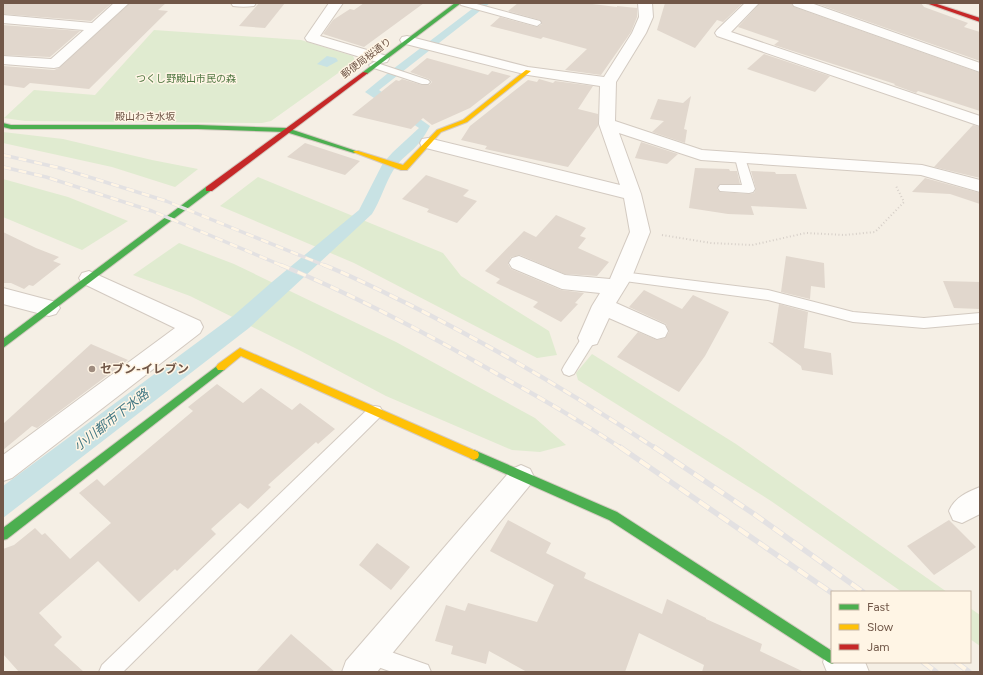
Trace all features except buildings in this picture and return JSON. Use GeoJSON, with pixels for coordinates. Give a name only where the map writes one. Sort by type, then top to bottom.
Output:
{"type":"FeatureCollection","features":[{"type":"Feature","properties":{"kind":"street"},"geometry":{"type":"LineString","coordinates":[[5,61],[54,64],[122,3]]}},
{"type":"Feature","properties":{"kind":"street"},"geometry":{"type":"LineString","coordinates":[[238,3],[248,3]]}},
{"type":"Feature","properties":{"kind":"street"},"geometry":{"type":"LineString","coordinates":[[336,3],[312,38],[381,65]]}},
{"type":"Feature","properties":{"kind":"street","name":"郵便局桜通り"},"geometry":{"type":"LineString","coordinates":[[3,344],[287,130],[381,65],[407,40],[458,3]]}},
{"type":"Feature","properties":{"kind":"street"},"geometry":{"type":"LineString","coordinates":[[589,338],[603,306],[618,282],[640,232],[632,194],[607,124],[608,82],[639,33],[646,17],[645,3]]}},
{"type":"Feature","properties":{"kind":"street"},"geometry":{"type":"LineString","coordinates":[[752,3],[722,33],[980,121]]}},
{"type":"Feature","properties":{"kind":"street"},"geometry":{"type":"LineString","coordinates":[[799,3],[980,68]]}},
{"type":"Feature","properties":{"kind":"street"},"geometry":{"type":"LineString","coordinates":[[929,3],[980,20]]}},
{"type":"Feature","properties":{"kind":"street"},"geometry":{"type":"LineString","coordinates":[[3,19],[96,27]]}},
{"type":"Feature","properties":{"kind":"street"},"geometry":{"type":"LineString","coordinates":[[407,40],[551,76],[608,82]]}},
{"type":"Feature","properties":{"kind":"street"},"geometry":{"type":"LineString","coordinates":[[528,71],[465,121],[439,131],[428,143],[632,194]]}},
{"type":"Feature","properties":{"kind":"street"},"geometry":{"type":"LineString","coordinates":[[607,124],[701,155],[922,170],[980,186]]}},
{"type":"Feature","properties":{"kind":"street","name":"殿山わき水坂"},"geometry":{"type":"LineString","coordinates":[[3,125],[11,127],[198,127],[287,130],[404,168],[428,143]]}},
{"type":"Feature","properties":{"kind":"street"},"geometry":{"type":"LineString","coordinates":[[540,272],[553,257]]}},
{"type":"Feature","properties":{"kind":"street"},"geometry":{"type":"LineString","coordinates":[[519,262],[562,282],[618,282]]}},
{"type":"Feature","properties":{"kind":"street"},"geometry":{"type":"LineString","coordinates":[[3,470],[192,327],[89,278]]}},
{"type":"Feature","properties":{"kind":"street"},"geometry":{"type":"LineString","coordinates":[[3,296],[50,308]]}},
{"type":"Feature","properties":{"kind":"street"},"geometry":{"type":"LineString","coordinates":[[603,306],[657,331]]}},
{"type":"Feature","properties":{"kind":"street"},"geometry":{"type":"LineString","coordinates":[[3,535],[240,352],[521,477],[613,516],[831,657]]}},
{"type":"Feature","properties":{"kind":"street"},"geometry":{"type":"LineString","coordinates":[[364,664],[521,477]]}},
{"type":"Feature","properties":{"kind":"street"},"geometry":{"type":"LineString","coordinates":[[840,663],[854,672]]}},
{"type":"Feature","properties":{"kind":"lane"},"geometry":{"type":"LineString","coordinates":[[464,3],[537,23]]}},
{"type":"Feature","properties":{"kind":"lane"},"geometry":{"type":"LineString","coordinates":[[381,65],[403,75],[425,82]]}},
{"type":"Feature","properties":{"kind":"lane"},"geometry":{"type":"LineString","coordinates":[[724,188],[749,189],[740,158]]}},
{"type":"Feature","properties":{"kind":"lane"},"geometry":{"type":"LineString","coordinates":[[618,282],[768,295],[811,308],[868,319],[924,323],[980,318]]}},
{"type":"Feature","properties":{"kind":"lane"},"geometry":{"type":"LineString","coordinates":[[569,370],[589,338]]}},
{"type":"Feature","properties":{"kind":"lane"},"geometry":{"type":"LineString","coordinates":[[109,672],[375,412]]}},
{"type":"Feature","properties":{"kind":"lane"},"geometry":{"type":"LineString","coordinates":[[364,664],[420,672]]}},
{"type":"Feature","properties":{"kind":"path"},"geometry":{"type":"LineString","coordinates":[[640,232],[711,243],[752,245],[806,233],[845,235],[875,232],[904,202],[886,167]]}},
{"type":"Feature","properties":{"kind":"green space","name":"つくし野殿山市民の森"},"geometry":{"type":"Polygon","coordinates":[[[154,30],[301,40],[353,56],[355,61],[271,121],[262,123],[25,121],[4,118],[34,90],[95,95],[154,30]]]}},
{"type":"Feature","properties":{"kind":"green space"},"geometry":{"type":"Polygon","coordinates":[[[3,132],[63,139],[198,169],[175,187],[112,167],[3,143],[3,132]]]}},
{"type":"Feature","properties":{"kind":"green space"},"geometry":{"type":"Polygon","coordinates":[[[258,177],[443,253],[461,276],[549,331],[557,355],[537,358],[354,263],[220,206],[258,177]]]}},
{"type":"Feature","properties":{"kind":"green space"},"geometry":{"type":"Polygon","coordinates":[[[3,179],[68,197],[128,221],[82,250],[3,217],[3,179]]]}},
{"type":"Feature","properties":{"kind":"green space"},"geometry":{"type":"Polygon","coordinates":[[[179,243],[234,264],[396,342],[535,418],[566,445],[540,452],[512,450],[386,396],[299,350],[190,296],[133,275],[179,243]]]}},
{"type":"Feature","properties":{"kind":"green space"},"geometry":{"type":"Polygon","coordinates":[[[592,354],[736,444],[946,591],[901,591],[771,501],[578,380],[576,373],[592,354]]]}},
{"type":"Feature","properties":{"kind":"green space"},"geometry":{"type":"Polygon","coordinates":[[[971,609],[980,615],[980,646],[971,640],[971,609]]]}},
{"type":"Feature","properties":{"kind":"water","name":"小川都市下水路"},"geometry":{"type":"Polygon","coordinates":[[[480,3],[490,3],[379,90],[430,126],[420,142],[394,169],[372,214],[249,328],[3,518],[3,486],[233,316],[359,210],[383,163],[419,128],[365,92],[480,3]]]}},
{"type":"Feature","properties":{"kind":"water"},"geometry":{"type":"Polygon","coordinates":[[[327,56],[336,58],[338,61],[327,67],[317,64],[327,56]]]}},
{"type":"Feature","properties":{"kind":"railway"},"geometry":{"type":"LineString","coordinates":[[3,155],[60,168],[166,201],[326,266]]}},
{"type":"Feature","properties":{"kind":"railway"},"geometry":{"type":"LineString","coordinates":[[3,167],[46,177],[152,211],[283,266]]}},
{"type":"Feature","properties":{"kind":"railway"},"geometry":{"type":"LineString","coordinates":[[281,265],[337,290],[419,330],[546,401],[621,448]]}},
{"type":"Feature","properties":{"kind":"railway"},"geometry":{"type":"LineString","coordinates":[[324,265],[355,278],[470,336],[564,390],[655,448]]}},
{"type":"Feature","properties":{"kind":"railway"},"geometry":{"type":"LineString","coordinates":[[620,447],[831,592]]}},
{"type":"Feature","properties":{"kind":"railway"},"geometry":{"type":"LineString","coordinates":[[654,447],[754,514],[862,591]]}},
{"type":"Feature","properties":{"kind":"railway"},"geometry":{"type":"LineString","coordinates":[[924,663],[936,672]]}},
{"type":"Feature","properties":{"kind":"railway"},"geometry":{"type":"LineString","coordinates":[[957,663],[969,672]]}},
{"type":"Feature","properties":{"kind":"traffic: fast"},"geometry":{"type":"LineString","coordinates":[[365,73],[458,3]]}},
{"type":"Feature","properties":{"kind":"traffic: fast"},"geometry":{"type":"LineString","coordinates":[[3,125],[11,127],[198,127],[287,130],[356,152]]}},
{"type":"Feature","properties":{"kind":"traffic: fast"},"geometry":{"type":"LineString","coordinates":[[3,344],[209,189]]}},
{"type":"Feature","properties":{"kind":"traffic: fast"},"geometry":{"type":"LineString","coordinates":[[3,535],[221,367]]}},
{"type":"Feature","properties":{"kind":"traffic: fast"},"geometry":{"type":"LineString","coordinates":[[474,455],[613,516],[831,657]]}},
{"type":"Feature","properties":{"kind":"traffic: slow"},"geometry":{"type":"LineString","coordinates":[[356,152],[404,168],[439,131],[465,121],[528,71]]}},
{"type":"Feature","properties":{"kind":"traffic: slow"},"geometry":{"type":"LineString","coordinates":[[221,367],[240,352],[474,455]]}},
{"type":"Feature","properties":{"kind":"traffic: jam"},"geometry":{"type":"LineString","coordinates":[[929,3],[980,20]]}},
{"type":"Feature","properties":{"kind":"traffic: jam"},"geometry":{"type":"LineString","coordinates":[[209,189],[365,73]]}},
{"type":"Feature","properties":{"kind":"place","name":"セブン-イレブン"},"geometry":{"type":"Point","coordinates":[92,369]}}]}
